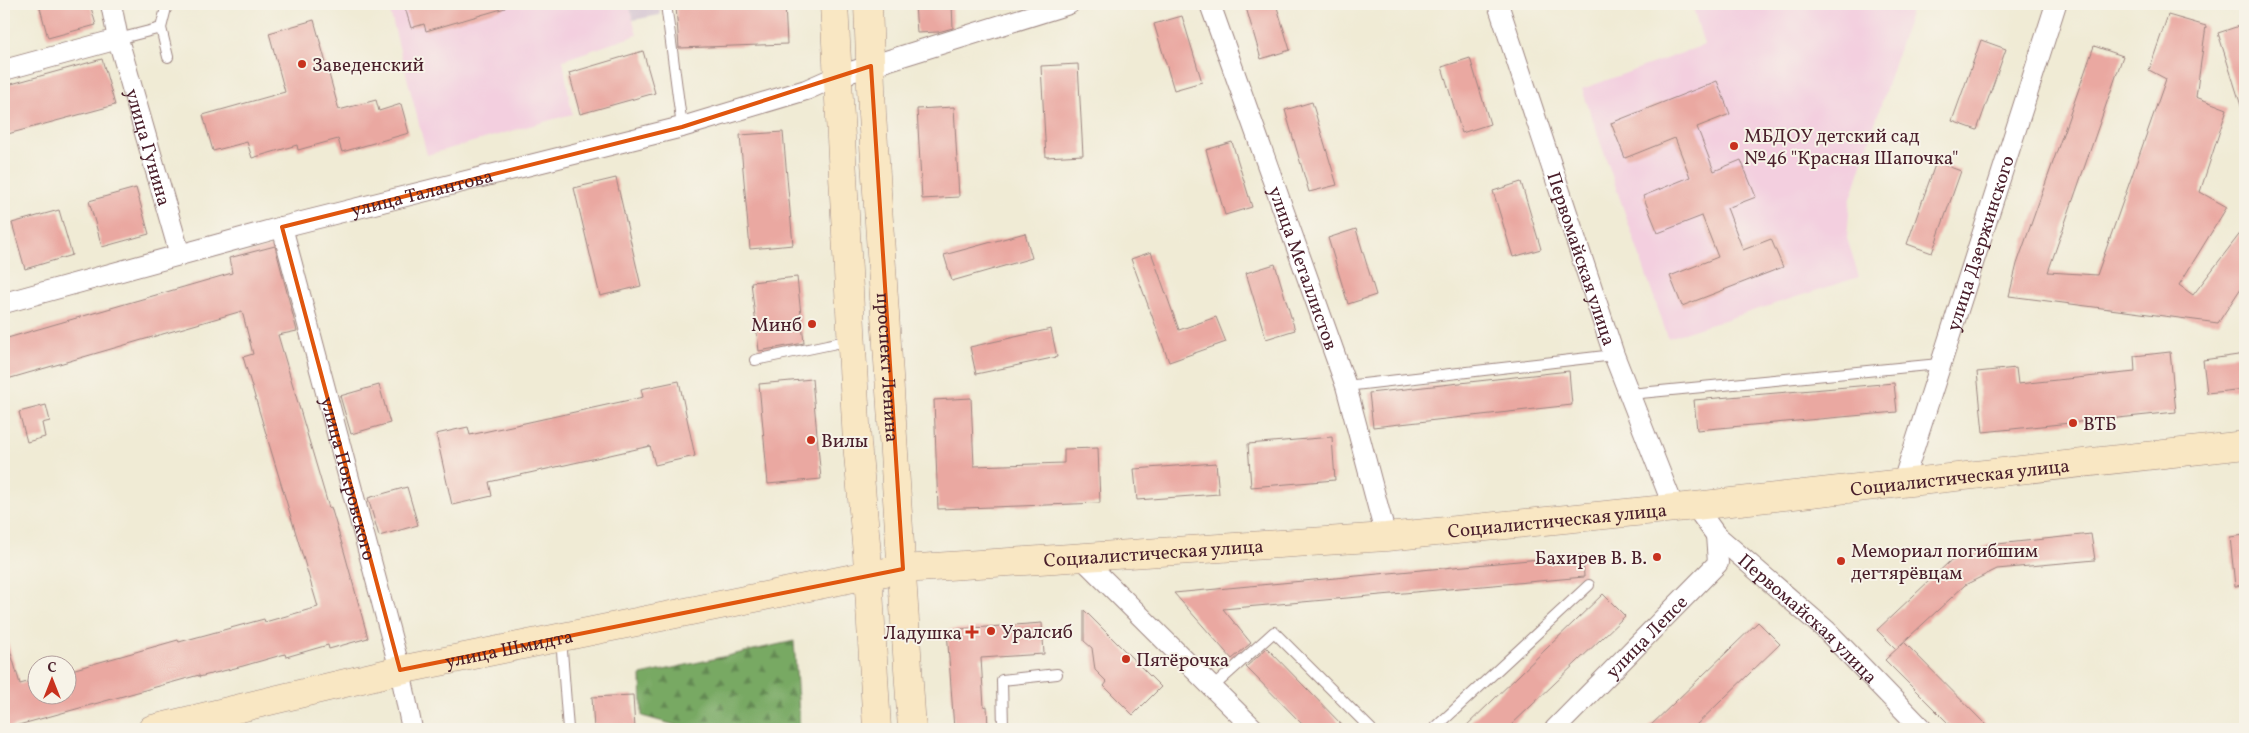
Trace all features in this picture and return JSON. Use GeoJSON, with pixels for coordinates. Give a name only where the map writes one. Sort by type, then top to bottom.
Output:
{"type":"FeatureCollection","features":[{"type":"Feature","properties":{"kind":"main road","name":"проспект Ленина"},"geometry":{"type":"LineString","coordinates":[[834,4],[858,443],[877,729]]}},
{"type":"Feature","properties":{"kind":"main road","name":"проспект Ленина"},"geometry":{"type":"LineString","coordinates":[[868,4],[874,144],[912,729]]}},
{"type":"Feature","properties":{"kind":"main road","name":"Социалистическая улица"},"geometry":{"type":"LineString","coordinates":[[868,575],[903,570],[1386,536],[1685,507],[2245,445]]}},
{"type":"Feature","properties":{"kind":"main road","name":"улица Шмидта"},"geometry":{"type":"LineString","coordinates":[[152,729],[400,670],[868,575]]}},
{"type":"Feature","properties":{"kind":"street","name":"улица Гунина"},"geometry":{"type":"LineString","coordinates":[[110,4],[118,39],[180,254]]}},
{"type":"Feature","properties":{"kind":"street","name":"улица Талантова"},"geometry":{"type":"LineString","coordinates":[[4,303],[282,227],[682,127],[806,90],[838,76],[1069,4]]}},
{"type":"Feature","properties":{"kind":"street","name":"улица Металлистов"},"geometry":{"type":"LineString","coordinates":[[1210,4],[1346,386],[1386,536]]}},
{"type":"Feature","properties":{"kind":"street","name":"Первомайская улица"},"geometry":{"type":"LineString","coordinates":[[1498,4],[1614,355],[1630,394],[1685,507],[1826,630],[1922,729]]}},
{"type":"Feature","properties":{"kind":"street","name":"улица Дзержинского"},"geometry":{"type":"LineString","coordinates":[[1903,482],[1939,364],[2056,4]]}},
{"type":"Feature","properties":{"kind":"street"},"geometry":{"type":"LineString","coordinates":[[4,70],[118,39]]}},
{"type":"Feature","properties":{"kind":"street","name":"улица Покровского"},"geometry":{"type":"LineString","coordinates":[[282,227],[400,670],[412,729]]}},
{"type":"Feature","properties":{"kind":"street","name":"улица Лепсе"},"geometry":{"type":"LineString","coordinates":[[1555,729],[1718,563],[1716,535]]}},
{"type":"Feature","properties":{"kind":"street"},"geometry":{"type":"LineString","coordinates":[[1081,557],[1254,729]]}},
{"type":"Feature","properties":{"kind":"lane"},"geometry":{"type":"LineString","coordinates":[[167,4],[161,28],[168,57]]}},
{"type":"Feature","properties":{"kind":"lane"},"geometry":{"type":"LineString","coordinates":[[666,4],[682,127]]}},
{"type":"Feature","properties":{"kind":"lane"},"geometry":{"type":"LineString","coordinates":[[118,39],[161,28]]}},
{"type":"Feature","properties":{"kind":"lane"},"geometry":{"type":"LineString","coordinates":[[755,360],[852,340]]}},
{"type":"Feature","properties":{"kind":"lane"},"geometry":{"type":"LineString","coordinates":[[1346,386],[1614,355]]}},
{"type":"Feature","properties":{"kind":"lane"},"geometry":{"type":"LineString","coordinates":[[1630,394],[1939,364]]}},
{"type":"Feature","properties":{"kind":"lane"},"geometry":{"type":"LineString","coordinates":[[1434,729],[1589,585]]}},
{"type":"Feature","properties":{"kind":"lane"},"geometry":{"type":"LineString","coordinates":[[1213,687],[1274,632],[1371,729]]}},
{"type":"Feature","properties":{"kind":"lane"},"geometry":{"type":"LineString","coordinates":[[561,637],[568,729]]}},
{"type":"Feature","properties":{"kind":"lane"},"geometry":{"type":"LineString","coordinates":[[1004,729],[1002,680],[1057,674]]}},
{"type":"Feature","properties":{"kind":"highlighted area"},"geometry":{"type":"Polygon","coordinates":[[[871,66],[903,569],[400,670],[282,227],[682,127],[871,66]]]}},
{"type":"Feature","properties":{"kind":"shaded area"},"geometry":{"type":"Polygon","coordinates":[[[388,4],[629,4],[637,35],[563,60],[572,114],[427,155],[388,4]]]}},
{"type":"Feature","properties":{"kind":"shaded area"},"geometry":{"type":"Polygon","coordinates":[[[629,4],[659,4],[660,15],[633,20],[629,4]]]}},
{"type":"Feature","properties":{"kind":"shaded area","name":"МБДОУ детский сад №46 \"Красная Шапочка\""},"geometry":{"type":"Polygon","coordinates":[[[1692,4],[1913,4],[1850,202],[1847,238],[1859,277],[1668,338],[1582,89],[1704,45],[1692,4]]]}},
{"type":"Feature","properties":{"kind":"green space"},"geometry":{"type":"Polygon","coordinates":[[[794,641],[800,729],[682,727],[642,716],[641,675],[794,641]]]}},
{"type":"Feature","properties":{"kind":"building"},"geometry":{"type":"Polygon","coordinates":[[[39,4],[90,4],[96,25],[48,38],[39,4]]]}},
{"type":"Feature","properties":{"kind":"building"},"geometry":{"type":"Polygon","coordinates":[[[404,4],[505,4],[505,8],[426,31],[424,24],[411,28],[404,4]]]}},
{"type":"Feature","properties":{"kind":"building"},"geometry":{"type":"Polygon","coordinates":[[[785,4],[787,44],[679,48],[676,6],[785,4]]]}},
{"type":"Feature","properties":{"kind":"building"},"geometry":{"type":"Polygon","coordinates":[[[915,4],[952,4],[953,28],[938,32],[917,33],[915,4]]]}},
{"type":"Feature","properties":{"kind":"building"},"geometry":{"type":"Polygon","coordinates":[[[1245,4],[1276,4],[1290,50],[1261,59],[1245,4]]]}},
{"type":"Feature","properties":{"kind":"building"},"geometry":{"type":"Polygon","coordinates":[[[2168,15],[2206,26],[2196,97],[2227,109],[2200,192],[2227,207],[2179,285],[2193,295],[2245,227],[2245,282],[2218,323],[2009,296],[2017,264],[2094,46],[2123,56],[2048,272],[2097,275],[2166,79],[2149,70],[2168,15]]]}},
{"type":"Feature","properties":{"kind":"building"},"geometry":{"type":"Polygon","coordinates":[[[1182,16],[1202,82],[1174,90],[1154,24],[1182,16]]]}},
{"type":"Feature","properties":{"kind":"building","name":"Заведенский"},"geometry":{"type":"Polygon","coordinates":[[[314,20],[339,110],[376,100],[379,111],[401,104],[409,133],[342,152],[338,139],[298,150],[297,145],[252,158],[247,142],[213,151],[203,115],[285,92],[269,33],[314,20]]]}},
{"type":"Feature","properties":{"kind":"building"},"geometry":{"type":"Polygon","coordinates":[[[2245,24],[2245,108],[2242,109],[2218,33],[2245,24]]]}},
{"type":"Feature","properties":{"kind":"building"},"geometry":{"type":"Polygon","coordinates":[[[1981,40],[2006,49],[1977,130],[1952,121],[1981,40]]]}},
{"type":"Feature","properties":{"kind":"building"},"geometry":{"type":"Polygon","coordinates":[[[643,51],[655,93],[580,114],[569,73],[643,51]]]}},
{"type":"Feature","properties":{"kind":"building"},"geometry":{"type":"Polygon","coordinates":[[[1470,58],[1490,124],[1462,133],[1442,67],[1470,58]]]}},
{"type":"Feature","properties":{"kind":"building"},"geometry":{"type":"Polygon","coordinates":[[[102,59],[115,105],[4,135],[4,86],[102,59]]]}},
{"type":"Feature","properties":{"kind":"building"},"geometry":{"type":"Polygon","coordinates":[[[1078,64],[1083,155],[1046,157],[1041,66],[1078,64]]]}},
{"type":"Feature","properties":{"kind":"building"},"geometry":{"type":"Polygon","coordinates":[[[1717,81],[1730,114],[1697,127],[1714,171],[1741,160],[1756,197],[1727,208],[1743,250],[1771,239],[1783,267],[1682,306],[1670,276],[1718,257],[1702,216],[1658,233],[1643,196],[1690,177],[1675,138],[1625,158],[1611,123],[1717,81]]]}},
{"type":"Feature","properties":{"kind":"building"},"geometry":{"type":"Polygon","coordinates":[[[1312,102],[1337,185],[1309,192],[1285,110],[1312,102]]]}},
{"type":"Feature","properties":{"kind":"building"},"geometry":{"type":"Polygon","coordinates":[[[954,107],[959,197],[922,199],[917,109],[954,107]]]}},
{"type":"Feature","properties":{"kind":"building"},"geometry":{"type":"Polygon","coordinates":[[[783,132],[793,245],[750,249],[740,135],[783,132]]]}},
{"type":"Feature","properties":{"kind":"building"},"geometry":{"type":"Polygon","coordinates":[[[1232,142],[1252,207],[1225,215],[1206,150],[1232,142]]]}},
{"type":"Feature","properties":{"kind":"building"},"geometry":{"type":"Polygon","coordinates":[[[1936,162],[1961,171],[1932,253],[1907,244],[1936,162]]]}},
{"type":"Feature","properties":{"kind":"building"},"geometry":{"type":"Polygon","coordinates":[[[616,178],[641,286],[600,296],[574,188],[616,178]]]}},
{"type":"Feature","properties":{"kind":"building"},"geometry":{"type":"Polygon","coordinates":[[[1521,182],[1541,249],[1513,257],[1493,191],[1521,182]]]}},
{"type":"Feature","properties":{"kind":"building"},"geometry":{"type":"Polygon","coordinates":[[[136,188],[149,234],[102,247],[89,201],[136,188]]]}},
{"type":"Feature","properties":{"kind":"building"},"geometry":{"type":"Polygon","coordinates":[[[59,210],[72,255],[25,269],[12,223],[59,210]]]}},
{"type":"Feature","properties":{"kind":"building"},"geometry":{"type":"Polygon","coordinates":[[[1356,229],[1376,295],[1348,304],[1328,238],[1356,229]]]}},
{"type":"Feature","properties":{"kind":"building"},"geometry":{"type":"Polygon","coordinates":[[[1025,233],[1032,258],[952,281],[944,255],[1025,233]]]}},
{"type":"Feature","properties":{"kind":"building"},"geometry":{"type":"Polygon","coordinates":[[[275,246],[297,331],[278,335],[329,508],[331,507],[368,638],[329,649],[328,645],[286,657],[285,654],[199,677],[199,675],[4,729],[4,643],[8,643],[20,684],[28,682],[28,706],[78,706],[78,668],[178,640],[179,642],[264,619],[265,622],[318,607],[243,357],[253,354],[242,311],[4,380],[4,339],[232,273],[229,258],[275,246]]]}},
{"type":"Feature","properties":{"kind":"building"},"geometry":{"type":"Polygon","coordinates":[[[1151,252],[1179,330],[1216,317],[1226,342],[1169,362],[1131,259],[1151,252]]]}},
{"type":"Feature","properties":{"kind":"building"},"geometry":{"type":"Polygon","coordinates":[[[1275,264],[1295,330],[1266,339],[1246,273],[1275,264]]]}},
{"type":"Feature","properties":{"kind":"building"},"geometry":{"type":"Polygon","coordinates":[[[797,277],[804,343],[759,351],[751,282],[797,277]]]}},
{"type":"Feature","properties":{"kind":"building"},"geometry":{"type":"Polygon","coordinates":[[[1051,329],[1057,357],[976,374],[970,347],[1051,329]]]}},
{"type":"Feature","properties":{"kind":"building"},"geometry":{"type":"Polygon","coordinates":[[[2170,352],[2176,412],[1983,432],[1977,372],[2016,368],[2018,384],[2135,372],[2134,356],[2170,352]]]}},
{"type":"Feature","properties":{"kind":"building"},"geometry":{"type":"Polygon","coordinates":[[[2245,354],[2245,389],[2207,393],[2203,360],[2245,354]]]}},
{"type":"Feature","properties":{"kind":"building"},"geometry":{"type":"Polygon","coordinates":[[[1569,371],[1572,405],[1373,427],[1369,393],[1569,371]]]}},
{"type":"Feature","properties":{"kind":"building"},"geometry":{"type":"Polygon","coordinates":[[[812,379],[821,479],[768,484],[759,384],[812,379]]]}},
{"type":"Feature","properties":{"kind":"building"},"geometry":{"type":"Polygon","coordinates":[[[679,381],[695,456],[655,465],[650,446],[489,482],[492,496],[452,505],[436,434],[468,427],[470,435],[643,397],[641,389],[679,381]]]}},
{"type":"Feature","properties":{"kind":"building"},"geometry":{"type":"Polygon","coordinates":[[[1894,383],[1897,412],[1697,430],[1694,400],[1894,383]]]}},
{"type":"Feature","properties":{"kind":"building"},"geometry":{"type":"Polygon","coordinates":[[[379,385],[390,423],[351,434],[340,396],[379,385]]]}},
{"type":"Feature","properties":{"kind":"building"},"geometry":{"type":"Polygon","coordinates":[[[971,398],[974,466],[1064,463],[1064,449],[1098,448],[1100,503],[938,509],[934,400],[971,398]]]}},
{"type":"Feature","properties":{"kind":"building"},"geometry":{"type":"Polygon","coordinates":[[[46,405],[50,421],[42,423],[45,437],[27,442],[19,412],[46,405]]]}},
{"type":"Feature","properties":{"kind":"building"},"geometry":{"type":"Polygon","coordinates":[[[1332,437],[1335,480],[1251,487],[1248,444],[1332,437]]]}},
{"type":"Feature","properties":{"kind":"building"},"geometry":{"type":"Polygon","coordinates":[[[1216,463],[1219,494],[1137,500],[1134,469],[1216,463]]]}},
{"type":"Feature","properties":{"kind":"building"},"geometry":{"type":"Polygon","coordinates":[[[407,487],[418,525],[379,536],[368,498],[407,487]]]}},
{"type":"Feature","properties":{"kind":"building"},"geometry":{"type":"Polygon","coordinates":[[[2091,534],[2095,560],[1997,569],[1965,585],[1896,649],[1877,630],[1949,562],[1988,545],[2091,534]]]}},
{"type":"Feature","properties":{"kind":"building"},"geometry":{"type":"Polygon","coordinates":[[[2245,535],[2245,585],[2235,586],[2230,537],[2245,535]]]}},
{"type":"Feature","properties":{"kind":"building"},"geometry":{"type":"Polygon","coordinates":[[[1583,555],[1584,577],[1223,609],[1251,643],[1232,659],[1174,593],[1583,555]]]}},
{"type":"Feature","properties":{"kind":"building"},"geometry":{"type":"Polygon","coordinates":[[[1603,594],[1625,616],[1507,729],[1463,729],[1603,594]]]}},
{"type":"Feature","properties":{"kind":"building"},"geometry":{"type":"Polygon","coordinates":[[[1084,610],[1161,687],[1133,715],[1104,686],[1107,682],[1095,670],[1092,648],[1084,641],[1084,610]]]}},
{"type":"Feature","properties":{"kind":"building"},"geometry":{"type":"Polygon","coordinates":[[[1758,622],[1780,644],[1692,729],[1647,729],[1758,622]]]}},
{"type":"Feature","properties":{"kind":"building"},"geometry":{"type":"Polygon","coordinates":[[[1042,623],[1044,654],[981,658],[984,707],[987,706],[988,729],[954,729],[947,630],[1042,623]]]}},
{"type":"Feature","properties":{"kind":"building"},"geometry":{"type":"Polygon","coordinates":[[[1904,642],[1990,729],[1954,729],[1885,660],[1904,642]]]}},
{"type":"Feature","properties":{"kind":"building"},"geometry":{"type":"Polygon","coordinates":[[[1267,648],[1346,729],[1307,729],[1246,667],[1267,648]]]}},
{"type":"Feature","properties":{"kind":"building"},"geometry":{"type":"Polygon","coordinates":[[[633,695],[635,729],[594,729],[592,697],[633,695]]]}},
{"type":"Feature","properties":{"kind":"place","name":"Заведенский"},"geometry":{"type":"Point","coordinates":[302,64]}},
{"type":"Feature","properties":{"kind":"place","name":"МБДОУ детский сад №46 \"Красная Шапочка\""},"geometry":{"type":"Point","coordinates":[1734,146]}},
{"type":"Feature","properties":{"kind":"place","name":"Минб"},"geometry":{"type":"Point","coordinates":[812,324]}},
{"type":"Feature","properties":{"kind":"place","name":"ВТБ"},"geometry":{"type":"Point","coordinates":[2073,423]}},
{"type":"Feature","properties":{"kind":"place","name":"Вилы"},"geometry":{"type":"Point","coordinates":[811,440]}},
{"type":"Feature","properties":{"kind":"place","name":"Бахирев В. В."},"geometry":{"type":"Point","coordinates":[1657,557]}},
{"type":"Feature","properties":{"kind":"place","name":"Мемориал погибшим дегтярёвцам"},"geometry":{"type":"Point","coordinates":[1841,561]}},
{"type":"Feature","properties":{"kind":"place","name":"Уралсиб"},"geometry":{"type":"Point","coordinates":[991,631]}},
{"type":"Feature","properties":{"kind":"place","name":"Ладушка"},"geometry":{"type":"Point","coordinates":[972,632]}},
{"type":"Feature","properties":{"kind":"place","name":"Пятёрочка"},"geometry":{"type":"Point","coordinates":[1126,659]}}]}
